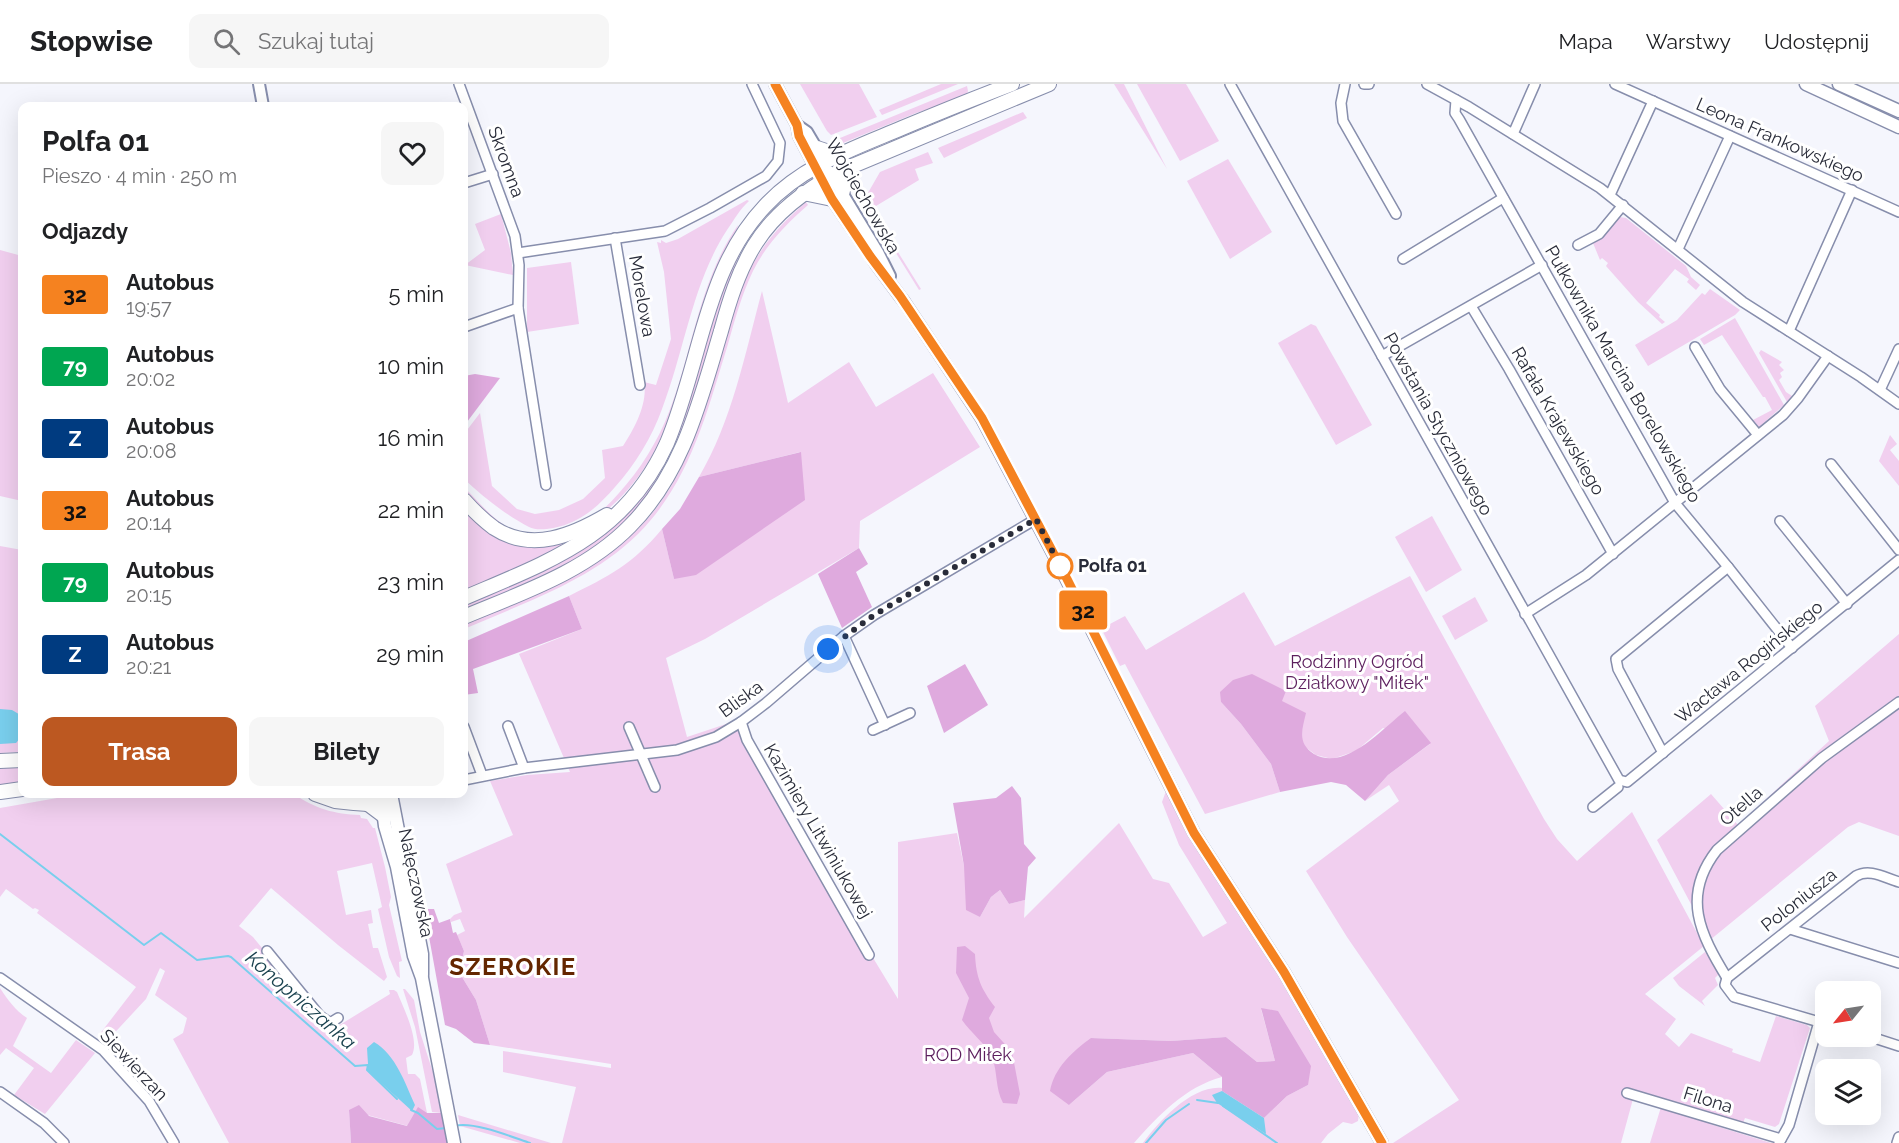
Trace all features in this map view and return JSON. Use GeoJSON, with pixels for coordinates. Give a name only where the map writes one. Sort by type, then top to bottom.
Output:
{"type":"FeatureCollection","features":[{"type":"Feature","properties":{"kind":"main road"},"geometry":{"type":"LineString","coordinates":[[468,596],[567,552],[596,533],[626,505],[649,476],[667,441],[679,409],[714,290],[734,246],[771,200],[794,180],[819,164],[1012,84]]}},
{"type":"Feature","properties":{"kind":"main road"},"geometry":{"type":"LineString","coordinates":[[468,615],[551,580],[584,563],[627,530],[650,503],[673,470],[685,444],[731,297],[745,261],[770,224],[803,193],[849,166],[1049,84]]}},
{"type":"Feature","properties":{"kind":"main road"},"geometry":{"type":"LineString","coordinates":[[1806,84],[1899,127]]}},
{"type":"Feature","properties":{"kind":"main road"},"geometry":{"type":"LineString","coordinates":[[1839,84],[1899,111]]}},
{"type":"Feature","properties":{"kind":"main road"},"geometry":{"type":"LineString","coordinates":[[816,148],[838,155]]}},
{"type":"Feature","properties":{"kind":"main road"},"geometry":{"type":"LineString","coordinates":[[803,193],[837,196],[849,166]]}},
{"type":"Feature","properties":{"kind":"main road"},"geometry":{"type":"LineString","coordinates":[[468,504],[497,530],[527,541],[571,534],[626,505]]}},
{"type":"Feature","properties":{"kind":"main road"},"geometry":{"type":"LineString","coordinates":[[0,761],[18,760]]}},
{"type":"Feature","properties":{"kind":"main road"},"geometry":{"type":"LineString","coordinates":[[0,792],[18,790]]}},
{"type":"Feature","properties":{"kind":"main road"},"geometry":{"type":"LineString","coordinates":[[328,798],[344,803],[371,798]]}},
{"type":"Feature","properties":{"kind":"main road"},"geometry":{"type":"LineString","coordinates":[[382,798],[384,816]]}},
{"type":"Feature","properties":{"kind":"main road","name":"Nałęczowska"},"geometry":{"type":"LineString","coordinates":[[383,798],[422,954],[422,978]]}},
{"type":"Feature","properties":{"kind":"main road","name":"Nałęczowska"},"geometry":{"type":"LineString","coordinates":[[384,816],[397,867],[414,956],[422,978],[454,1143]]}},
{"type":"Feature","properties":{"kind":"street"},"geometry":{"type":"LineString","coordinates":[[259,84],[262,102]]}},
{"type":"Feature","properties":{"kind":"street","name":"Skromna"},"geometry":{"type":"LineString","coordinates":[[459,84],[466,102]]}},
{"type":"Feature","properties":{"kind":"street"},"geometry":{"type":"LineString","coordinates":[[615,238],[674,227],[761,179],[771,171],[778,161],[780,143],[752,84]]}},
{"type":"Feature","properties":{"kind":"street","name":"Wojciechowska"},"geometry":{"type":"LineString","coordinates":[[775,84],[797,125],[799,136],[819,164],[870,256],[980,416],[1036,519],[1194,833],[1284,972],[1382,1143]]}},
{"type":"Feature","properties":{"kind":"street","name":"Powstania Styczniowego"},"geometry":{"type":"LineString","coordinates":[[1230,84],[1618,784]]}},
{"type":"Feature","properties":{"kind":"street"},"geometry":{"type":"LineString","coordinates":[[1345,84],[1341,104],[1343,121],[1396,214]]}},
{"type":"Feature","properties":{"kind":"street"},"geometry":{"type":"LineString","coordinates":[[1427,84],[1513,134],[1610,195],[1734,295],[1899,404]]}},
{"type":"Feature","properties":{"kind":"street"},"geometry":{"type":"LineString","coordinates":[[1513,134],[1535,84]]}},
{"type":"Feature","properties":{"kind":"street","name":"Leona Frankowskiego"},"geometry":{"type":"LineString","coordinates":[[1615,84],[1899,212]]}},
{"type":"Feature","properties":{"kind":"street","name":"Pułkownika Marcina Borelowskiego"},"geometry":{"type":"LineString","coordinates":[[1456,100],[1455,113],[1675,503],[1792,648]]}},
{"type":"Feature","properties":{"kind":"street"},"geometry":{"type":"LineString","coordinates":[[1610,195],[1653,101]]}},
{"type":"Feature","properties":{"kind":"street","name":"Skromna"},"geometry":{"type":"LineString","coordinates":[[468,108],[515,236],[518,253],[518,308]]}},
{"type":"Feature","properties":{"kind":"street","name":"Wojciechowska"},"geometry":{"type":"LineString","coordinates":[[797,125],[807,132],[816,148],[819,164]]}},
{"type":"Feature","properties":{"kind":"street"},"geometry":{"type":"LineString","coordinates":[[1678,249],[1730,136]]}},
{"type":"Feature","properties":{"kind":"street"},"geometry":{"type":"LineString","coordinates":[[468,182],[493,174]]}},
{"type":"Feature","properties":{"kind":"street"},"geometry":{"type":"LineString","coordinates":[[1789,331],[1852,190]]}},
{"type":"Feature","properties":{"kind":"street"},"geometry":{"type":"LineString","coordinates":[[1403,258],[1503,198]]}},
{"type":"Feature","properties":{"kind":"street"},"geometry":{"type":"LineString","coordinates":[[1578,245],[1599,234],[1623,205]]}},
{"type":"Feature","properties":{"kind":"street","name":"Morelowa"},"geometry":{"type":"LineString","coordinates":[[518,253],[615,238],[640,385]]}},
{"type":"Feature","properties":{"kind":"street"},"geometry":{"type":"LineString","coordinates":[[1382,356],[1542,265]]}},
{"type":"Feature","properties":{"kind":"street","name":"Rafała Krajewskiego"},"geometry":{"type":"LineString","coordinates":[[1471,306],[1515,378],[1613,554]]}},
{"type":"Feature","properties":{"kind":"street"},"geometry":{"type":"LineString","coordinates":[[468,326],[518,308],[546,485]]}},
{"type":"Feature","properties":{"kind":"street"},"geometry":{"type":"LineString","coordinates":[[1695,346],[1720,389],[1758,435]]}},
{"type":"Feature","properties":{"kind":"street"},"geometry":{"type":"LineString","coordinates":[[1880,390],[1899,349]]}},
{"type":"Feature","properties":{"kind":"street"},"geometry":{"type":"LineString","coordinates":[[1525,614],[1586,575],[1758,435],[1793,404],[1828,356]]}},
{"type":"Feature","properties":{"kind":"street"},"geometry":{"type":"LineString","coordinates":[[1831,465],[1899,550]]}},
{"type":"Feature","properties":{"kind":"street","name":"Bliska"},"geometry":{"type":"LineString","coordinates":[[468,779],[524,768],[677,750],[716,737],[741,722],[844,636],[874,615],[1036,519]]}},
{"type":"Feature","properties":{"kind":"street"},"geometry":{"type":"LineString","coordinates":[[1780,521],[1846,604]]}},
{"type":"Feature","properties":{"kind":"street","name":"Wacława Rogińskiego"},"geometry":{"type":"LineString","coordinates":[[1618,784],[1627,782],[1899,560]]}},
{"type":"Feature","properties":{"kind":"street"},"geometry":{"type":"LineString","coordinates":[[1663,753],[1617,669],[1616,659],[1728,567]]}},
{"type":"Feature","properties":{"kind":"street"},"geometry":{"type":"LineString","coordinates":[[844,636],[885,725]]}},
{"type":"Feature","properties":{"kind":"street","name":"Otella"},"geometry":{"type":"LineString","coordinates":[[1815,1021],[1734,997],[1725,986],[1727,978],[1708,947],[1700,921],[1697,892],[1707,863],[1724,843],[1800,775],[1899,702]]}},
{"type":"Feature","properties":{"kind":"street"},"geometry":{"type":"LineString","coordinates":[[873,730],[910,712]]}},
{"type":"Feature","properties":{"kind":"street","name":"Kazimiery Litwiniukowej"},"geometry":{"type":"LineString","coordinates":[[741,722],[747,740],[869,955]]}},
{"type":"Feature","properties":{"kind":"street"},"geometry":{"type":"LineString","coordinates":[[508,726],[524,768]]}},
{"type":"Feature","properties":{"kind":"street"},"geometry":{"type":"LineString","coordinates":[[629,727],[654,787]]}},
{"type":"Feature","properties":{"kind":"street"},"geometry":{"type":"LineString","coordinates":[[468,738],[482,775]]}},
{"type":"Feature","properties":{"kind":"street"},"geometry":{"type":"LineString","coordinates":[[1593,807],[1618,784]]}},
{"type":"Feature","properties":{"kind":"street","name":"Poloniusza"},"geometry":{"type":"LineString","coordinates":[[1727,978],[1864,872],[1899,882]]}},
{"type":"Feature","properties":{"kind":"street"},"geometry":{"type":"LineString","coordinates":[[1790,929],[1899,963]]}},
{"type":"Feature","properties":{"kind":"street"},"geometry":{"type":"LineString","coordinates":[[267,951],[320,1016],[330,1023],[338,1018]]}},
{"type":"Feature","properties":{"kind":"street","name":"Siewierzan"},"geometry":{"type":"LineString","coordinates":[[0,978],[103,1050],[148,1101],[174,1143]]}},
{"type":"Feature","properties":{"kind":"street"},"geometry":{"type":"LineString","coordinates":[[1881,1040],[1899,1046]]}},
{"type":"Feature","properties":{"kind":"street"},"geometry":{"type":"LineString","coordinates":[[1780,1141],[1789,1125],[1815,1045]]}},
{"type":"Feature","properties":{"kind":"street"},"geometry":{"type":"LineString","coordinates":[[0,1092],[44,1123],[64,1143]]}},
{"type":"Feature","properties":{"kind":"street","name":"Filona"},"geometry":{"type":"LineString","coordinates":[[1627,1093],[1780,1141]]}},
{"type":"Feature","properties":{"kind":"street"},"geometry":{"type":"LineString","coordinates":[[1897,1143],[1899,1137]]}},
{"type":"Feature","properties":{"kind":"green space"},"geometry":{"type":"Polygon","coordinates":[[[800,84],[859,84],[877,117],[831,135],[800,84]]]}},
{"type":"Feature","properties":{"kind":"green space"},"geometry":{"type":"Polygon","coordinates":[[[941,84],[958,84],[882,115],[879,110],[941,84]]]}},
{"type":"Feature","properties":{"kind":"green space"},"geometry":{"type":"Polygon","coordinates":[[[1114,84],[1124,84],[1167,169],[1114,84]]]}},
{"type":"Feature","properties":{"kind":"green space"},"geometry":{"type":"Polygon","coordinates":[[[1137,84],[1186,84],[1219,141],[1180,161],[1137,84]]]}},
{"type":"Feature","properties":{"kind":"green space"},"geometry":{"type":"Polygon","coordinates":[[[967,86],[966,97],[916,113],[843,143],[840,138],[967,86]]]}},
{"type":"Feature","properties":{"kind":"green space"},"geometry":{"type":"Polygon","coordinates":[[[1023,112],[1027,118],[944,158],[938,148],[1023,112]]]}},
{"type":"Feature","properties":{"kind":"green space"},"geometry":{"type":"Polygon","coordinates":[[[928,152],[933,163],[915,169],[919,180],[871,209],[921,289],[919,290],[865,203],[865,198],[880,172],[928,152]]]}},
{"type":"Feature","properties":{"kind":"green space"},"geometry":{"type":"Polygon","coordinates":[[[1228,159],[1272,232],[1230,259],[1187,181],[1228,159]]]}},
{"type":"Feature","properties":{"kind":"green space"},"geometry":{"type":"Polygon","coordinates":[[[794,185],[796,188],[759,223],[738,259],[722,301],[689,415],[668,464],[654,487],[620,527],[580,557],[534,581],[468,608],[468,602],[519,580],[641,494],[722,281],[752,228],[794,185]]]}},
{"type":"Feature","properties":{"kind":"green space"},"geometry":{"type":"Polygon","coordinates":[[[747,200],[749,201],[727,230],[705,272],[662,409],[642,450],[604,499],[587,514],[565,525],[547,529],[529,527],[503,511],[468,482],[468,429],[480,413],[492,486],[517,509],[535,514],[559,510],[583,499],[605,478],[602,450],[623,446],[628,439],[642,407],[644,382],[656,385],[671,339],[664,272],[657,242],[661,243],[661,240],[666,243],[678,239],[747,200]]]}},
{"type":"Feature","properties":{"kind":"green space"},"geometry":{"type":"Polygon","coordinates":[[[806,202],[808,205],[777,235],[753,271],[739,307],[695,445],[671,492],[656,514],[619,551],[578,578],[468,627],[468,623],[529,598],[591,566],[628,538],[655,510],[676,479],[691,446],[734,306],[749,272],[760,252],[789,217],[806,202]]]}},
{"type":"Feature","properties":{"kind":"green space"},"geometry":{"type":"Polygon","coordinates":[[[501,214],[511,253],[513,275],[468,266],[468,263],[485,250],[475,224],[501,214]]]}},
{"type":"Feature","properties":{"kind":"green space"},"geometry":{"type":"Polygon","coordinates":[[[1620,217],[1626,218],[1686,266],[1691,277],[1700,285],[1696,290],[1687,282],[1689,279],[1675,269],[1646,303],[1660,315],[1659,317],[1665,322],[1662,324],[1638,302],[1606,266],[1608,263],[1602,258],[1600,260],[1593,243],[1620,217]]]}},
{"type":"Feature","properties":{"kind":"green space"},"geometry":{"type":"Polygon","coordinates":[[[738,225],[712,283],[673,414],[654,452],[629,488],[597,517],[578,528],[558,535],[539,537],[521,535],[502,529],[490,520],[468,498],[468,491],[504,525],[523,534],[537,536],[564,532],[588,521],[607,506],[627,484],[648,455],[665,423],[705,292],[725,247],[738,225]]]}},
{"type":"Feature","properties":{"kind":"green space"},"geometry":{"type":"Polygon","coordinates":[[[0,250],[18,255],[18,500],[0,496],[0,250]]]}},
{"type":"Feature","properties":{"kind":"green space"},"geometry":{"type":"Polygon","coordinates":[[[571,262],[579,324],[527,332],[527,268],[571,262]]]}},
{"type":"Feature","properties":{"kind":"green space"},"geometry":{"type":"Polygon","coordinates":[[[1710,289],[1740,310],[1648,366],[1635,345],[1677,320],[1702,293],[1705,295],[1710,289]]]}},
{"type":"Feature","properties":{"kind":"green space","name":"ROD Miłek"},"geometry":{"type":"Polygon","coordinates":[[[762,291],[788,403],[849,362],[876,407],[933,373],[980,447],[860,521],[859,548],[705,639],[666,658],[687,737],[735,721],[744,745],[898,999],[898,842],[957,833],[964,866],[980,917],[991,897],[1000,890],[1009,904],[1025,900],[1024,918],[1119,823],[1153,879],[1169,883],[1203,937],[1227,923],[1179,845],[1162,802],[1166,791],[1194,844],[1278,973],[1359,1113],[1358,1121],[1352,1124],[1343,1122],[1321,1143],[1143,1143],[1167,1115],[1199,1092],[1222,1088],[1222,1091],[1264,1118],[1287,1096],[1308,1085],[1261,1009],[1275,1061],[1257,1062],[1226,1037],[1171,1041],[1091,1038],[1069,1105],[1107,1072],[1193,1053],[1222,1077],[1184,1095],[1163,1112],[1134,1143],[562,1143],[576,1087],[503,1072],[503,1051],[611,1068],[611,1064],[490,1045],[476,1000],[462,977],[461,964],[464,951],[457,935],[465,931],[460,919],[451,922],[450,919],[462,912],[446,864],[513,835],[490,781],[527,775],[570,772],[519,654],[582,629],[569,596],[630,561],[662,529],[674,579],[800,452],[699,477],[729,410],[762,291]]]}},
{"type":"Feature","properties":{"kind":"green space"},"geometry":{"type":"Polygon","coordinates":[[[1735,318],[1784,405],[1759,427],[1753,420],[1772,410],[1765,397],[1722,335],[1704,345],[1700,339],[1735,318]]]}},
{"type":"Feature","properties":{"kind":"green space"},"geometry":{"type":"Polygon","coordinates":[[[1311,324],[1316,326],[1372,425],[1336,445],[1278,343],[1311,324]]]}},
{"type":"Feature","properties":{"kind":"green space"},"geometry":{"type":"Polygon","coordinates":[[[1761,350],[1782,362],[1779,365],[1784,370],[1780,373],[1782,377],[1779,380],[1786,392],[1792,396],[1787,402],[1759,353],[1761,350]]]}},
{"type":"Feature","properties":{"kind":"green space"},"geometry":{"type":"Polygon","coordinates":[[[1890,435],[1897,444],[1890,450],[1899,461],[1899,486],[1879,461],[1890,435]]]}},
{"type":"Feature","properties":{"kind":"green space"},"geometry":{"type":"Polygon","coordinates":[[[468,510],[483,525],[551,545],[572,540],[565,548],[468,591],[468,510]]]}},
{"type":"Feature","properties":{"kind":"green space"},"geometry":{"type":"Polygon","coordinates":[[[1432,516],[1462,570],[1426,592],[1395,537],[1432,516]]]}},
{"type":"Feature","properties":{"kind":"green space"},"geometry":{"type":"Polygon","coordinates":[[[0,546],[18,549],[18,752],[0,753],[0,546]]]}},
{"type":"Feature","properties":{"kind":"green space","name":"Rodzinny Ogród Działkowy \"Miłek\""},"geometry":{"type":"Polygon","coordinates":[[[1410,576],[1544,819],[1557,839],[1577,861],[1632,812],[1704,946],[1645,994],[1676,1019],[1665,1034],[1679,1047],[1691,1033],[1760,1062],[1776,1016],[1807,1025],[1810,1028],[1779,1124],[1775,1127],[1745,1118],[1743,1123],[1711,1114],[1710,1124],[1771,1143],[1650,1143],[1661,1107],[1633,1099],[1621,1143],[1393,1143],[1459,1100],[1347,937],[1306,871],[1399,801],[1389,785],[1365,801],[1388,775],[1430,744],[1383,728],[1356,751],[1332,759],[1316,755],[1304,746],[1300,734],[1305,713],[1221,702],[1271,764],[1280,792],[1205,814],[1125,664],[1120,666],[1086,598],[1091,595],[1108,625],[1125,616],[1146,650],[1244,592],[1275,646],[1410,576]]]}},
{"type":"Feature","properties":{"kind":"green space"},"geometry":{"type":"Polygon","coordinates":[[[1475,597],[1488,621],[1455,640],[1442,616],[1475,597]]]}},
{"type":"Feature","properties":{"kind":"green space"},"geometry":{"type":"Polygon","coordinates":[[[1899,634],[1899,836],[1859,822],[1848,827],[1710,940],[1657,840],[1711,794],[1738,825],[1829,741],[1815,706],[1899,634]]]}},
{"type":"Feature","properties":{"kind":"green space"},"geometry":{"type":"Polygon","coordinates":[[[18,766],[18,783],[0,786],[0,768],[18,766]]]}},
{"type":"Feature","properties":{"kind":"green space"},"geometry":{"type":"Polygon","coordinates":[[[57,798],[301,798],[326,810],[360,815],[361,818],[367,819],[375,828],[385,867],[391,897],[389,905],[402,961],[399,962],[400,978],[389,957],[378,909],[382,907],[372,863],[337,871],[346,915],[371,910],[373,923],[368,924],[373,948],[378,948],[387,977],[384,981],[271,888],[239,926],[253,937],[330,1031],[390,994],[389,990],[397,992],[414,1041],[412,1055],[406,1058],[408,1074],[415,1074],[420,1079],[427,1113],[408,1126],[349,1110],[351,1143],[229,1143],[173,1039],[183,1033],[187,1018],[155,995],[165,971],[160,968],[146,999],[107,1041],[99,1035],[136,987],[37,913],[39,910],[33,909],[6,889],[0,897],[0,808],[57,798]]]}},
{"type":"Feature","properties":{"kind":"green space"},"geometry":{"type":"Polygon","coordinates":[[[1705,952],[1719,974],[1715,978],[1718,985],[1702,1001],[1705,1006],[1679,986],[1673,978],[1705,952]]]}},
{"type":"Feature","properties":{"kind":"green space"},"geometry":{"type":"Polygon","coordinates":[[[0,988],[19,1012],[27,1018],[13,1046],[51,1073],[76,1040],[95,1053],[45,1114],[14,1095],[34,1068],[6,1048],[0,1055],[0,988]]]}},
{"type":"Feature","properties":{"kind":"green space"},"geometry":{"type":"Polygon","coordinates":[[[403,989],[414,1000],[420,1032],[436,1082],[442,1113],[432,1112],[415,1027],[403,989]]]}},
{"type":"Feature","properties":{"kind":"green space"},"geometry":{"type":"Polygon","coordinates":[[[458,1115],[551,1143],[520,1143],[460,1126],[458,1115]]]}},
{"type":"Feature","properties":{"kind":"shaded area"},"geometry":{"type":"Polygon","coordinates":[[[475,374],[500,378],[468,421],[468,375],[475,374]]]}},
{"type":"Feature","properties":{"kind":"shaded area"},"geometry":{"type":"Polygon","coordinates":[[[801,452],[805,500],[696,575],[674,579],[662,529],[680,509],[699,477],[801,452]]]}},
{"type":"Feature","properties":{"kind":"shaded area"},"geometry":{"type":"Polygon","coordinates":[[[859,548],[868,564],[856,572],[872,607],[842,628],[818,574],[859,548]]]}},
{"type":"Feature","properties":{"kind":"shaded area"},"geometry":{"type":"Polygon","coordinates":[[[569,596],[582,629],[473,669],[478,693],[468,694],[468,640],[569,596]]]}},
{"type":"Feature","properties":{"kind":"shaded area"},"geometry":{"type":"Polygon","coordinates":[[[965,664],[988,705],[944,733],[927,686],[965,664]]]}},
{"type":"Feature","properties":{"kind":"shaded area"},"geometry":{"type":"Polygon","coordinates":[[[1252,674],[1286,691],[1282,701],[1306,713],[1302,736],[1305,745],[1314,754],[1326,758],[1350,753],[1374,737],[1405,711],[1431,743],[1388,775],[1365,801],[1346,785],[1331,782],[1280,792],[1271,764],[1221,702],[1220,692],[1233,680],[1252,674]]]}},
{"type":"Feature","properties":{"kind":"shaded area"},"geometry":{"type":"Polygon","coordinates":[[[1012,786],[1021,798],[1024,844],[1036,858],[1028,867],[1025,900],[1009,904],[1000,890],[991,897],[980,917],[966,910],[964,866],[953,803],[996,798],[1012,786]]]}},
{"type":"Feature","properties":{"kind":"shaded area"},"geometry":{"type":"Polygon","coordinates":[[[424,909],[434,909],[439,923],[450,919],[453,933],[456,932],[464,951],[461,964],[462,977],[476,1000],[490,1045],[474,1043],[456,1029],[445,1025],[424,909]]]}},
{"type":"Feature","properties":{"kind":"shaded area"},"geometry":{"type":"Polygon","coordinates":[[[965,946],[975,954],[980,982],[995,1007],[989,1018],[994,1032],[1012,1052],[1020,1094],[1017,1104],[1003,1103],[992,1057],[962,1020],[969,998],[956,973],[957,947],[965,946]]]}},
{"type":"Feature","properties":{"kind":"shaded area"},"geometry":{"type":"Polygon","coordinates":[[[1261,1008],[1278,1011],[1311,1066],[1308,1085],[1287,1096],[1264,1118],[1222,1091],[1222,1077],[1193,1053],[1107,1072],[1069,1105],[1050,1091],[1060,1068],[1071,1054],[1091,1038],[1171,1041],[1226,1037],[1257,1062],[1275,1061],[1261,1008]]]}},
{"type":"Feature","properties":{"kind":"shaded area"},"geometry":{"type":"Polygon","coordinates":[[[359,1105],[369,1116],[407,1126],[418,1107],[427,1113],[442,1113],[448,1143],[351,1143],[349,1110],[359,1105]]]}},
{"type":"Feature","properties":{"kind":"water"},"geometry":{"type":"Polygon","coordinates":[[[0,709],[12,710],[18,714],[18,741],[16,743],[0,744],[0,709]]]}},
{"type":"Feature","properties":{"kind":"water"},"geometry":{"type":"Polygon","coordinates":[[[374,1042],[388,1054],[399,1070],[415,1105],[412,1111],[367,1070],[367,1048],[374,1042]]]}},
{"type":"Feature","properties":{"kind":"water"},"geometry":{"type":"Polygon","coordinates":[[[1222,1091],[1264,1118],[1266,1134],[1217,1103],[1212,1095],[1222,1091]]]}},
{"type":"Feature","properties":{"kind":"waterway","name":"Konopniczanka"},"geometry":{"type":"LineString","coordinates":[[0,834],[144,945],[161,933],[197,960],[231,957],[355,1066],[368,1065],[367,1070],[397,1099]]}},
{"type":"Feature","properties":{"kind":"waterway","name":"Konopniczanka"},"geometry":{"type":"LineString","coordinates":[[1197,1100],[1218,1103]]}},
{"type":"Feature","properties":{"kind":"waterway","name":"Konopniczanka"},"geometry":{"type":"LineString","coordinates":[[1146,1143],[1166,1120],[1189,1104]]}},
{"type":"Feature","properties":{"kind":"waterway","name":"Konopniczanka"},"geometry":{"type":"LineString","coordinates":[[1223,1106],[1277,1143]]}},
{"type":"Feature","properties":{"kind":"waterway","name":"Konopniczanka"},"geometry":{"type":"LineString","coordinates":[[411,1110],[437,1129],[446,1128]]}},
{"type":"Feature","properties":{"kind":"waterway","name":"Konopniczanka"},"geometry":{"type":"LineString","coordinates":[[455,1126],[482,1128],[530,1143]]}},
{"type":"Feature","properties":{"kind":"bus line","name":"32"},"geometry":{"type":"LineString","coordinates":[[775,84],[832,199],[982,418],[1067,579],[1194,833],[1284,972],[1382,1143]]}},
{"type":"Feature","properties":{"kind":"place","name":"Polfa 01"},"geometry":{"type":"Point","coordinates":[1060,566]}},
{"type":"Feature","properties":{"kind":"district","name":"SZEROKIE"},"geometry":{"type":"Point","coordinates":[513,967]}},
{"type":"Feature","properties":{"kind":"route"},"geometry":{"type":"LineString","coordinates":[[828,649],[874,615],[1036,519],[1060,566]]}}]}
